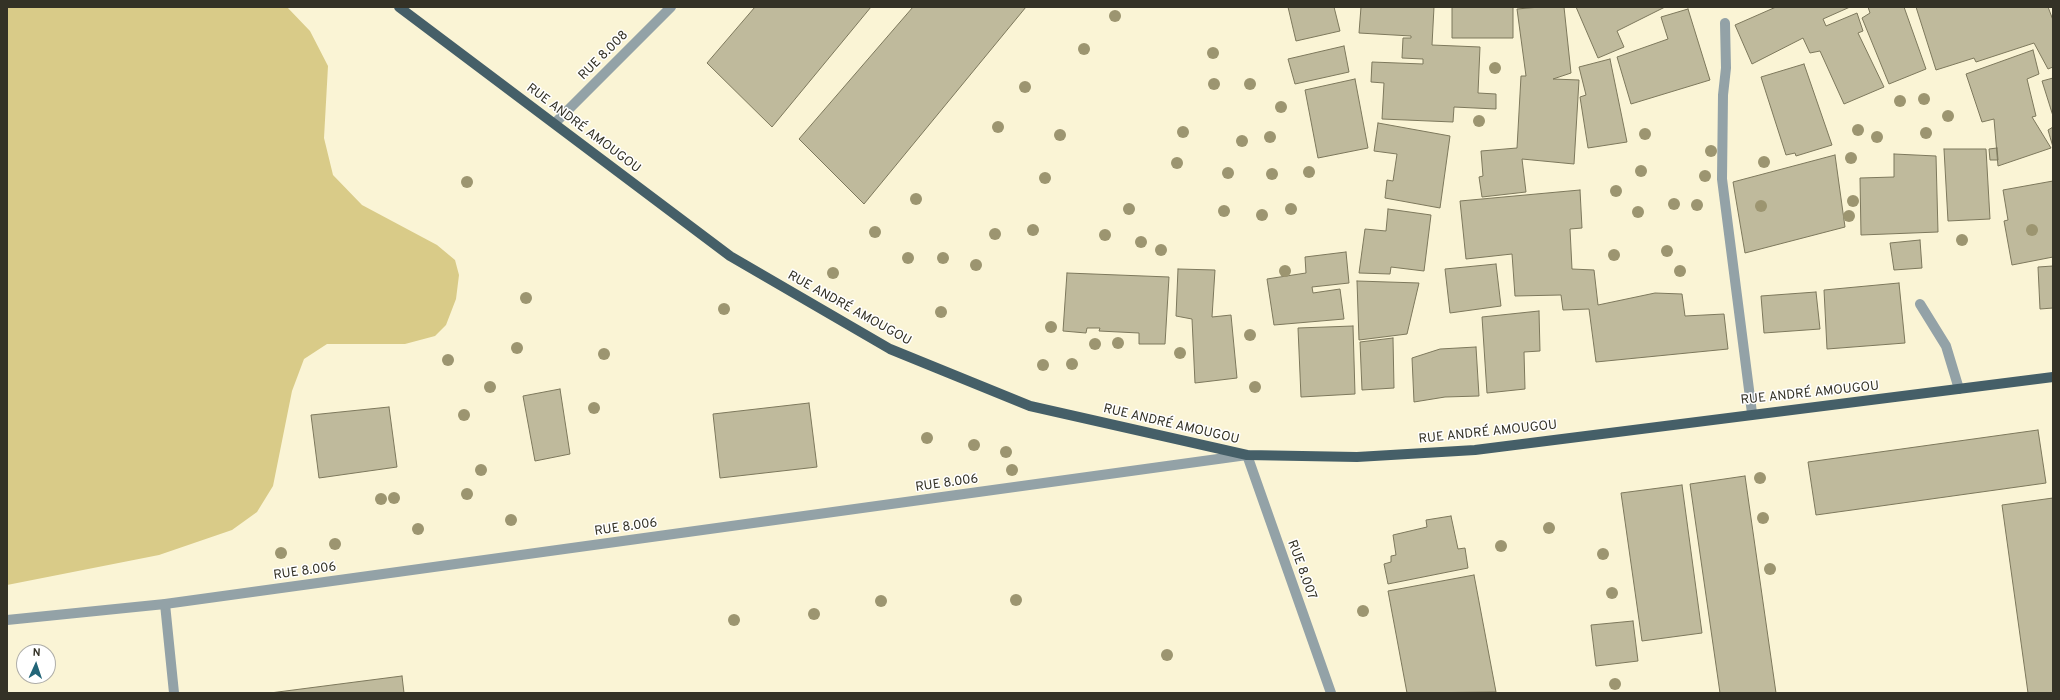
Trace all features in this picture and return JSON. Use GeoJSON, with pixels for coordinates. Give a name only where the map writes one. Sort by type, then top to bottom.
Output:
{"type":"FeatureCollection","features":[{"type":"Feature","properties":{"kind":"main road","name":"RUE ANDRÉ AMOUGOU"},"geometry":{"type":"LineString","coordinates":[[399,7],[730,256],[890,349],[1030,406],[1247,455],[1357,457],[1475,450],[1752,413],[2053,377]]}},
{"type":"Feature","properties":{"kind":"street","name":"RUE 8.008"},"geometry":{"type":"LineString","coordinates":[[555,124],[672,7]]}},
{"type":"Feature","properties":{"kind":"street"},"geometry":{"type":"LineString","coordinates":[[1725,23],[1726,68],[1723,95],[1722,179],[1752,413]]}},
{"type":"Feature","properties":{"kind":"street"},"geometry":{"type":"LineString","coordinates":[[1920,304],[1946,346],[1958,389]]}},
{"type":"Feature","properties":{"kind":"street","name":"RUE 8.006"},"geometry":{"type":"LineString","coordinates":[[7,620],[166,604],[1247,455]]}},
{"type":"Feature","properties":{"kind":"street","name":"RUE 8.007"},"geometry":{"type":"LineString","coordinates":[[1247,455],[1331,693]]}},
{"type":"Feature","properties":{"kind":"street"},"geometry":{"type":"LineString","coordinates":[[166,604],[174,693]]}},
{"type":"Feature","properties":{"kind":"shaded area"},"geometry":{"type":"Polygon","coordinates":[[[7,7],[287,7],[310,31],[328,66],[324,138],[333,175],[362,205],[437,245],[455,260],[459,275],[456,299],[446,325],[435,336],[405,344],[327,344],[304,359],[292,391],[273,486],[257,512],[232,530],[159,555],[7,585],[7,7]]]}},
{"type":"Feature","properties":{"kind":"building"},"geometry":{"type":"Polygon","coordinates":[[[755,7],[871,7],[772,127],[707,63],[755,7]]]}},
{"type":"Feature","properties":{"kind":"building"},"geometry":{"type":"Polygon","coordinates":[[[913,7],[1026,7],[864,204],[799,139],[913,7]]]}},
{"type":"Feature","properties":{"kind":"building"},"geometry":{"type":"Polygon","coordinates":[[[1288,7],[1334,7],[1340,31],[1296,41],[1288,7]]]}},
{"type":"Feature","properties":{"kind":"building"},"geometry":{"type":"Polygon","coordinates":[[[1361,7],[1434,7],[1432,45],[1480,47],[1478,93],[1496,94],[1496,109],[1454,107],[1453,122],[1382,119],[1384,83],[1371,82],[1372,62],[1423,64],[1423,59],[1402,58],[1403,38],[1411,38],[1411,36],[1359,33],[1361,7]]]}},
{"type":"Feature","properties":{"kind":"building"},"geometry":{"type":"Polygon","coordinates":[[[1452,7],[1513,7],[1513,38],[1452,38],[1452,7]]]}},
{"type":"Feature","properties":{"kind":"building"},"geometry":{"type":"Polygon","coordinates":[[[1564,7],[1571,73],[1553,79],[1579,80],[1574,164],[1522,159],[1526,192],[1482,197],[1479,177],[1483,176],[1481,151],[1517,148],[1521,76],[1526,76],[1517,9],[1564,7]]]}},
{"type":"Feature","properties":{"kind":"building"},"geometry":{"type":"Polygon","coordinates":[[[1576,7],[1665,7],[1617,31],[1624,47],[1598,58],[1576,7]]]}},
{"type":"Feature","properties":{"kind":"building"},"geometry":{"type":"Polygon","coordinates":[[[1776,7],[1850,7],[1823,19],[1826,26],[1857,13],[1863,31],[1858,33],[1884,87],[1844,104],[1820,51],[1810,53],[1803,38],[1752,64],[1735,25],[1776,7]]]}},
{"type":"Feature","properties":{"kind":"building"},"geometry":{"type":"Polygon","coordinates":[[[1868,7],[1904,7],[1926,69],[1889,84],[1862,18],[1870,13],[1868,7]]]}},
{"type":"Feature","properties":{"kind":"building"},"geometry":{"type":"Polygon","coordinates":[[[1916,7],[2048,7],[2053,20],[2053,67],[2048,69],[2034,43],[1976,62],[1974,58],[1936,70],[1916,7]]]}},
{"type":"Feature","properties":{"kind":"building"},"geometry":{"type":"Polygon","coordinates":[[[1688,9],[1710,80],[1631,104],[1617,57],[1668,39],[1661,17],[1688,9]]]}},
{"type":"Feature","properties":{"kind":"building"},"geometry":{"type":"Polygon","coordinates":[[[1344,46],[1349,72],[1295,84],[1288,59],[1344,46]]]}},
{"type":"Feature","properties":{"kind":"building"},"geometry":{"type":"Polygon","coordinates":[[[2033,50],[2039,74],[2027,79],[2036,116],[2032,117],[2051,148],[1998,166],[1994,119],[1982,122],[1966,74],[2033,50]]]}},
{"type":"Feature","properties":{"kind":"building"},"geometry":{"type":"Polygon","coordinates":[[[1610,59],[1627,142],[1588,148],[1580,97],[1586,95],[1579,67],[1610,59]]]}},
{"type":"Feature","properties":{"kind":"building"},"geometry":{"type":"Polygon","coordinates":[[[1804,64],[1832,145],[1796,156],[1795,153],[1786,155],[1761,77],[1804,64]]]}},
{"type":"Feature","properties":{"kind":"building"},"geometry":{"type":"Polygon","coordinates":[[[2053,78],[2053,116],[2042,81],[2053,78]]]}},
{"type":"Feature","properties":{"kind":"building"},"geometry":{"type":"Polygon","coordinates":[[[1355,79],[1368,148],[1318,158],[1305,90],[1355,79]]]}},
{"type":"Feature","properties":{"kind":"building"},"geometry":{"type":"Polygon","coordinates":[[[1378,123],[1450,136],[1440,208],[1385,198],[1387,180],[1393,181],[1397,154],[1374,151],[1378,123]]]}},
{"type":"Feature","properties":{"kind":"building"},"geometry":{"type":"Polygon","coordinates":[[[2053,127],[2053,147],[2048,130],[2053,127]]]}},
{"type":"Feature","properties":{"kind":"building"},"geometry":{"type":"Polygon","coordinates":[[[1997,148],[1998,160],[1990,160],[1989,149],[1997,148]]]}},
{"type":"Feature","properties":{"kind":"building"},"geometry":{"type":"Polygon","coordinates":[[[1944,149],[1986,149],[1990,219],[1948,221],[1944,149]]]}},
{"type":"Feature","properties":{"kind":"building"},"geometry":{"type":"Polygon","coordinates":[[[1894,154],[1936,156],[1938,232],[1861,235],[1860,178],[1894,177],[1894,154]]]}},
{"type":"Feature","properties":{"kind":"building"},"geometry":{"type":"Polygon","coordinates":[[[1835,155],[1845,227],[1745,253],[1733,182],[1835,155]]]}},
{"type":"Feature","properties":{"kind":"building"},"geometry":{"type":"Polygon","coordinates":[[[2053,181],[2053,257],[2012,265],[2004,221],[2008,220],[2003,190],[2053,181]]]}},
{"type":"Feature","properties":{"kind":"building"},"geometry":{"type":"Polygon","coordinates":[[[1580,190],[1582,228],[1570,229],[1572,269],[1594,270],[1598,305],[1655,293],[1682,294],[1685,316],[1724,314],[1728,349],[1596,362],[1589,309],[1563,310],[1561,295],[1515,296],[1512,254],[1466,259],[1460,201],[1580,190]]]}},
{"type":"Feature","properties":{"kind":"building"},"geometry":{"type":"Polygon","coordinates":[[[1388,209],[1431,215],[1424,271],[1391,267],[1390,274],[1359,273],[1365,229],[1386,231],[1388,209]]]}},
{"type":"Feature","properties":{"kind":"building"},"geometry":{"type":"Polygon","coordinates":[[[1920,240],[1922,268],[1894,270],[1890,243],[1920,240]]]}},
{"type":"Feature","properties":{"kind":"building"},"geometry":{"type":"Polygon","coordinates":[[[1346,252],[1349,283],[1312,287],[1313,293],[1340,289],[1344,319],[1274,325],[1267,279],[1306,273],[1305,257],[1346,252]]]}},
{"type":"Feature","properties":{"kind":"building"},"geometry":{"type":"Polygon","coordinates":[[[1496,264],[1501,306],[1450,313],[1445,269],[1496,264]]]}},
{"type":"Feature","properties":{"kind":"building"},"geometry":{"type":"Polygon","coordinates":[[[2053,266],[2053,308],[2040,309],[2038,267],[2053,266]]]}},
{"type":"Feature","properties":{"kind":"building"},"geometry":{"type":"Polygon","coordinates":[[[1178,269],[1215,270],[1212,317],[1231,315],[1237,378],[1195,383],[1192,319],[1176,316],[1178,269]]]}},
{"type":"Feature","properties":{"kind":"building"},"geometry":{"type":"Polygon","coordinates":[[[1067,273],[1169,277],[1165,344],[1139,344],[1139,333],[1099,331],[1100,328],[1087,328],[1086,333],[1063,331],[1067,273]]]}},
{"type":"Feature","properties":{"kind":"building"},"geometry":{"type":"Polygon","coordinates":[[[1357,281],[1419,283],[1407,334],[1359,340],[1357,281]]]}},
{"type":"Feature","properties":{"kind":"building"},"geometry":{"type":"Polygon","coordinates":[[[1899,283],[1905,343],[1827,349],[1824,290],[1899,283]]]}},
{"type":"Feature","properties":{"kind":"building"},"geometry":{"type":"Polygon","coordinates":[[[1816,292],[1820,329],[1764,333],[1761,296],[1816,292]]]}},
{"type":"Feature","properties":{"kind":"building"},"geometry":{"type":"Polygon","coordinates":[[[1539,311],[1540,351],[1524,352],[1525,389],[1487,393],[1482,317],[1539,311]]]}},
{"type":"Feature","properties":{"kind":"building"},"geometry":{"type":"Polygon","coordinates":[[[1353,326],[1355,394],[1301,397],[1298,328],[1353,326]]]}},
{"type":"Feature","properties":{"kind":"building"},"geometry":{"type":"Polygon","coordinates":[[[1393,338],[1394,388],[1362,390],[1360,342],[1393,338]]]}},
{"type":"Feature","properties":{"kind":"building"},"geometry":{"type":"Polygon","coordinates":[[[1476,347],[1479,396],[1445,397],[1414,402],[1412,358],[1440,349],[1476,347]]]}},
{"type":"Feature","properties":{"kind":"building"},"geometry":{"type":"Polygon","coordinates":[[[560,389],[570,454],[535,461],[523,396],[560,389]]]}},
{"type":"Feature","properties":{"kind":"building"},"geometry":{"type":"Polygon","coordinates":[[[809,403],[817,467],[720,478],[713,414],[809,403]]]}},
{"type":"Feature","properties":{"kind":"building"},"geometry":{"type":"Polygon","coordinates":[[[389,407],[397,467],[319,478],[311,415],[389,407]]]}},
{"type":"Feature","properties":{"kind":"building"},"geometry":{"type":"Polygon","coordinates":[[[2038,430],[2046,483],[1816,515],[1808,462],[2038,430]]]}},
{"type":"Feature","properties":{"kind":"building"},"geometry":{"type":"Polygon","coordinates":[[[1745,476],[1776,693],[1720,693],[1690,484],[1745,476]]]}},
{"type":"Feature","properties":{"kind":"building"},"geometry":{"type":"Polygon","coordinates":[[[1682,485],[1702,633],[1642,641],[1621,493],[1682,485]]]}},
{"type":"Feature","properties":{"kind":"building"},"geometry":{"type":"Polygon","coordinates":[[[2053,498],[2053,693],[2028,693],[2002,505],[2053,498]]]}},
{"type":"Feature","properties":{"kind":"building"},"geometry":{"type":"Polygon","coordinates":[[[1451,516],[1458,549],[1465,548],[1468,568],[1388,584],[1384,564],[1391,562],[1391,556],[1396,555],[1393,535],[1427,527],[1426,520],[1451,516]]]}},
{"type":"Feature","properties":{"kind":"building"},"geometry":{"type":"Polygon","coordinates":[[[1474,575],[1496,692],[1407,693],[1388,591],[1474,575]]]}},
{"type":"Feature","properties":{"kind":"building"},"geometry":{"type":"Polygon","coordinates":[[[1633,621],[1638,661],[1596,666],[1591,625],[1633,621]]]}},
{"type":"Feature","properties":{"kind":"building"},"geometry":{"type":"Polygon","coordinates":[[[402,676],[404,693],[270,693],[402,676]]]}}]}
